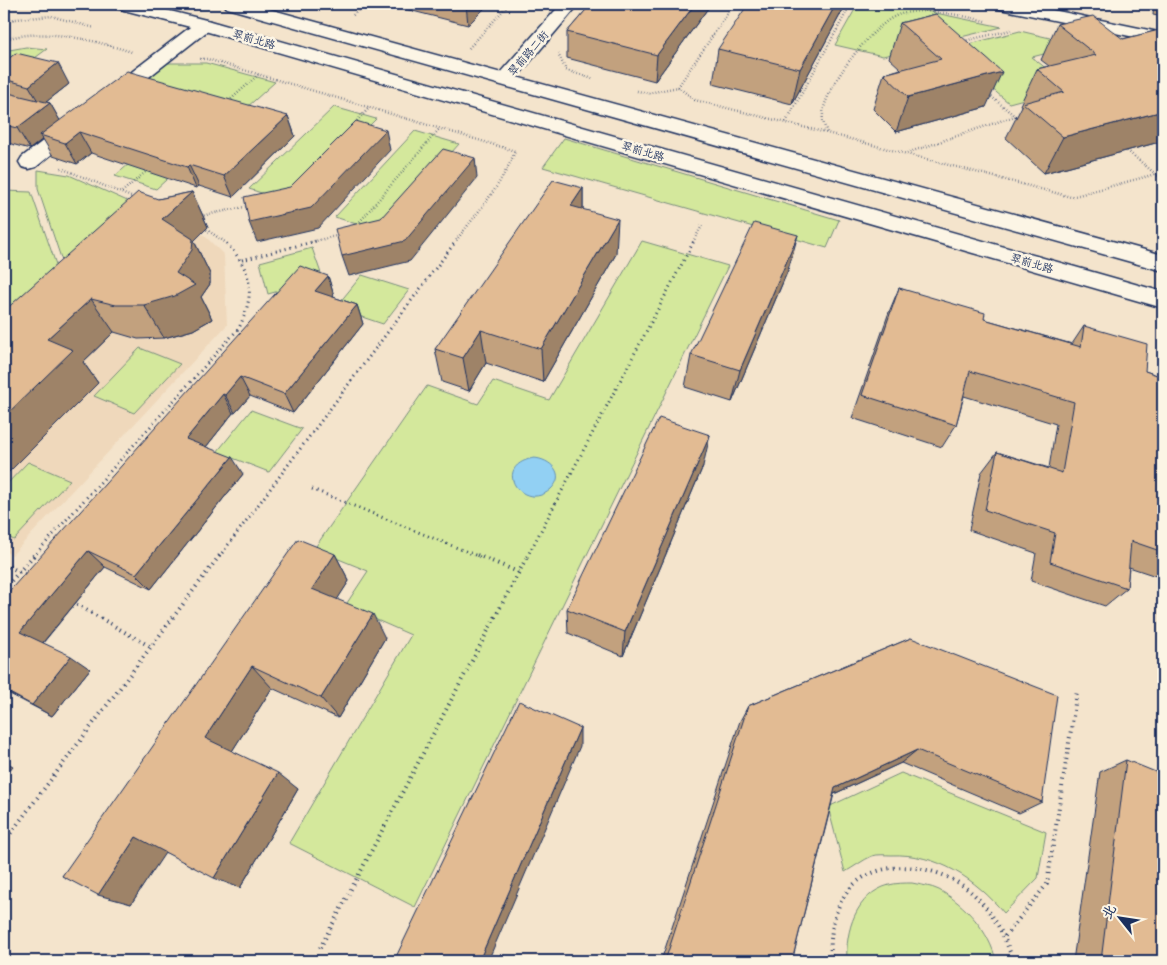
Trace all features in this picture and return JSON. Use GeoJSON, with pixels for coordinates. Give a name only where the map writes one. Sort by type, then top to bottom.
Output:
{"type":"FeatureCollection","features":[{"type":"Feature","properties":{"kind":"main road","name":"翠前北路"},"geometry":{"type":"LineString","coordinates":[[122,4],[204,24],[1163,300]]}},
{"type":"Feature","properties":{"kind":"main road"},"geometry":{"type":"LineString","coordinates":[[233,4],[1163,264]]}},
{"type":"Feature","properties":{"kind":"main road","name":"翠前路二街"},"geometry":{"type":"LineString","coordinates":[[505,79],[570,4]]}},
{"type":"Feature","properties":{"kind":"main road"},"geometry":{"type":"LineString","coordinates":[[1000,4],[1163,38]]}},
{"type":"Feature","properties":{"kind":"main road"},"geometry":{"type":"LineString","coordinates":[[29,162],[204,24]]}},
{"type":"Feature","properties":{"kind":"path"},"geometry":{"type":"LineString","coordinates":[[454,65],[509,4]]}},
{"type":"Feature","properties":{"kind":"path"},"geometry":{"type":"LineString","coordinates":[[635,91],[649,93],[678,87],[734,4]]}},
{"type":"Feature","properties":{"kind":"path"},"geometry":{"type":"LineString","coordinates":[[786,122],[851,4]]}},
{"type":"Feature","properties":{"kind":"path"},"geometry":{"type":"LineString","coordinates":[[827,133],[822,112],[833,85],[864,41],[897,14],[944,12],[990,22]]}},
{"type":"Feature","properties":{"kind":"path"},"geometry":{"type":"LineString","coordinates":[[4,20],[51,16],[95,28]]}},
{"type":"Feature","properties":{"kind":"path"},"geometry":{"type":"LineString","coordinates":[[963,42],[1018,28],[1009,26]]}},
{"type":"Feature","properties":{"kind":"path"},"geometry":{"type":"LineString","coordinates":[[4,39],[36,32],[62,33],[159,59],[207,59],[515,151],[509,167],[493,192],[4,842]]}},
{"type":"Feature","properties":{"kind":"path"},"geometry":{"type":"LineString","coordinates":[[564,48],[558,55],[566,70],[601,81]]}},
{"type":"Feature","properties":{"kind":"path"},"geometry":{"type":"LineString","coordinates":[[223,105],[260,74]]}},
{"type":"Feature","properties":{"kind":"path"},"geometry":{"type":"LineString","coordinates":[[678,87],[695,100],[1071,197],[1163,172]]}},
{"type":"Feature","properties":{"kind":"path"},"geometry":{"type":"LineString","coordinates":[[906,154],[1014,116],[986,92]]}},
{"type":"Feature","properties":{"kind":"path"},"geometry":{"type":"LineString","coordinates":[[349,129],[370,107]]}},
{"type":"Feature","properties":{"kind":"path"},"geometry":{"type":"LineString","coordinates":[[351,232],[440,128]]}},
{"type":"Feature","properties":{"kind":"path"},"geometry":{"type":"LineString","coordinates":[[1120,145],[1163,180]]}},
{"type":"Feature","properties":{"kind":"path"},"geometry":{"type":"LineString","coordinates":[[29,162],[72,171],[141,201]]}},
{"type":"Feature","properties":{"kind":"path"},"geometry":{"type":"LineString","coordinates":[[122,192],[151,168]]}},
{"type":"Feature","properties":{"kind":"path"},"geometry":{"type":"LineString","coordinates":[[195,218],[251,206]]}},
{"type":"Feature","properties":{"kind":"path"},"geometry":{"type":"LineString","coordinates":[[320,948],[703,224]]}},
{"type":"Feature","properties":{"kind":"path"},"geometry":{"type":"LineString","coordinates":[[4,589],[239,328],[249,306],[250,298],[250,283],[242,260],[234,250],[213,232],[204,228]]}},
{"type":"Feature","properties":{"kind":"path"},"geometry":{"type":"LineString","coordinates":[[242,260],[342,234]]}},
{"type":"Feature","properties":{"kind":"path"},"geometry":{"type":"LineString","coordinates":[[312,490],[518,572]]}},
{"type":"Feature","properties":{"kind":"path"},"geometry":{"type":"LineString","coordinates":[[4,564],[36,581]]}},
{"type":"Feature","properties":{"kind":"path"},"geometry":{"type":"LineString","coordinates":[[68,600],[151,647]]}},
{"type":"Feature","properties":{"kind":"path"},"geometry":{"type":"LineString","coordinates":[[1005,936],[1047,884],[1077,691]]}},
{"type":"Feature","properties":{"kind":"path"},"geometry":{"type":"LineString","coordinates":[[831,961],[830,934],[839,905],[856,883],[878,869],[905,864],[933,869],[961,884],[986,907],[1005,936],[1014,961]]}},
{"type":"Feature","properties":{"kind":"shaded area"},"geometry":{"type":"Polygon","coordinates":[[[155,218],[204,235],[224,255],[227,325],[12,555],[4,551],[4,357],[155,218]]]}},
{"type":"Feature","properties":{"kind":"green space"},"geometry":{"type":"Polygon","coordinates":[[[858,4],[893,4],[1002,27],[883,56],[835,45],[858,4]]]}},
{"type":"Feature","properties":{"kind":"green space"},"geometry":{"type":"Polygon","coordinates":[[[1020,31],[1080,45],[1032,57],[1069,87],[1009,103],[946,50],[1020,31]]]}},
{"type":"Feature","properties":{"kind":"green space"},"geometry":{"type":"Polygon","coordinates":[[[26,47],[47,49],[4,81],[4,51],[26,47]]]}},
{"type":"Feature","properties":{"kind":"green space"},"geometry":{"type":"Polygon","coordinates":[[[166,63],[206,63],[275,82],[156,189],[115,176],[209,95],[147,77],[166,63]]]}},
{"type":"Feature","properties":{"kind":"green space"},"geometry":{"type":"Polygon","coordinates":[[[334,107],[376,119],[293,203],[249,189],[334,107]]]}},
{"type":"Feature","properties":{"kind":"green space"},"geometry":{"type":"Polygon","coordinates":[[[415,131],[459,144],[381,232],[335,217],[415,131]]]}},
{"type":"Feature","properties":{"kind":"green space"},"geometry":{"type":"Polygon","coordinates":[[[564,138],[839,220],[827,248],[543,167],[564,138]]]}},
{"type":"Feature","properties":{"kind":"green space"},"geometry":{"type":"Polygon","coordinates":[[[38,170],[69,175],[152,212],[71,288],[38,189],[38,170]]]}},
{"type":"Feature","properties":{"kind":"green space"},"geometry":{"type":"Polygon","coordinates":[[[4,191],[31,192],[62,282],[4,324],[4,191]]]}},
{"type":"Feature","properties":{"kind":"green space"},"geometry":{"type":"Polygon","coordinates":[[[642,241],[728,266],[415,907],[289,843],[411,635],[345,606],[368,571],[314,549],[427,386],[478,404],[493,381],[549,400],[642,241]]]}},
{"type":"Feature","properties":{"kind":"green space"},"geometry":{"type":"Polygon","coordinates":[[[312,248],[323,279],[268,294],[260,262],[312,248]]]}},
{"type":"Feature","properties":{"kind":"green space"},"geometry":{"type":"Polygon","coordinates":[[[362,275],[409,290],[383,324],[335,308],[362,275]]]}},
{"type":"Feature","properties":{"kind":"green space"},"geometry":{"type":"Polygon","coordinates":[[[140,348],[180,364],[134,413],[94,396],[140,348]]]}},
{"type":"Feature","properties":{"kind":"green space"},"geometry":{"type":"Polygon","coordinates":[[[251,410],[302,429],[269,472],[217,452],[251,410]]]}},
{"type":"Feature","properties":{"kind":"green space"},"geometry":{"type":"Polygon","coordinates":[[[28,462],[70,480],[14,540],[4,535],[4,487],[28,462]]]}},
{"type":"Feature","properties":{"kind":"green space"},"geometry":{"type":"Polygon","coordinates":[[[901,773],[1046,832],[1038,878],[1004,913],[981,889],[968,879],[924,858],[874,855],[845,872],[828,807],[901,773]]]}},
{"type":"Feature","properties":{"kind":"green space"},"geometry":{"type":"Polygon","coordinates":[[[912,883],[939,890],[967,911],[982,929],[993,950],[996,961],[847,961],[848,938],[851,926],[855,915],[868,896],[892,884],[912,883]]]}},
{"type":"Feature","properties":{"kind":"water"},"geometry":{"type":"Polygon","coordinates":[[[534,458],[551,464],[557,473],[557,478],[556,483],[551,489],[541,495],[531,496],[522,492],[512,478],[514,470],[521,463],[534,458]]]}},
{"type":"Feature","properties":{"kind":"building"},"geometry":{"type":"Polygon","coordinates":[[[591,4],[695,4],[657,55],[567,32],[591,4]]]}},
{"type":"Feature","properties":{"kind":"building"},"geometry":{"type":"Polygon","coordinates":[[[748,4],[836,4],[800,69],[718,49],[748,4]]]}},
{"type":"Feature","properties":{"kind":"building"},"geometry":{"type":"Polygon","coordinates":[[[936,14],[1002,72],[908,97],[884,74],[941,59],[900,23],[936,14]]]}},
{"type":"Feature","properties":{"kind":"building"},"geometry":{"type":"Polygon","coordinates":[[[1093,16],[1123,39],[1163,29],[1163,111],[1063,137],[1023,103],[1064,92],[1037,69],[1096,55],[1057,24],[1093,16]]]}},
{"type":"Feature","properties":{"kind":"building"},"geometry":{"type":"Polygon","coordinates":[[[16,53],[58,63],[29,86],[4,79],[4,62],[16,53]]]}},
{"type":"Feature","properties":{"kind":"building"},"geometry":{"type":"Polygon","coordinates":[[[127,71],[288,116],[224,176],[189,165],[187,167],[79,132],[65,143],[40,135],[127,71]]]}},
{"type":"Feature","properties":{"kind":"building"},"geometry":{"type":"Polygon","coordinates":[[[4,92],[50,103],[17,128],[4,125],[4,92]]]}},
{"type":"Feature","properties":{"kind":"building"},"geometry":{"type":"Polygon","coordinates":[[[356,121],[386,130],[311,208],[249,222],[244,197],[290,187],[356,121]]]}},
{"type":"Feature","properties":{"kind":"building"},"geometry":{"type":"Polygon","coordinates":[[[443,149],[475,158],[405,241],[342,256],[335,229],[381,218],[443,149]]]}},
{"type":"Feature","properties":{"kind":"building"},"geometry":{"type":"Polygon","coordinates":[[[553,180],[583,188],[571,206],[618,219],[541,349],[481,330],[463,358],[435,349],[553,180]]]}},
{"type":"Feature","properties":{"kind":"building"},"geometry":{"type":"Polygon","coordinates":[[[138,192],[158,199],[192,192],[162,219],[193,239],[192,250],[176,273],[195,285],[175,296],[144,305],[116,305],[91,299],[47,339],[73,350],[4,417],[4,311],[138,192]]]}},
{"type":"Feature","properties":{"kind":"building"},"geometry":{"type":"Polygon","coordinates":[[[754,223],[798,235],[740,370],[691,355],[754,223]]]}},
{"type":"Feature","properties":{"kind":"building"},"geometry":{"type":"Polygon","coordinates":[[[300,266],[328,276],[315,291],[357,305],[284,394],[240,377],[225,395],[223,394],[186,439],[232,457],[136,574],[88,551],[20,632],[71,656],[32,705],[4,690],[4,597],[300,266]]]}},
{"type":"Feature","properties":{"kind":"building"},"geometry":{"type":"Polygon","coordinates":[[[899,288],[985,313],[984,319],[1081,347],[1084,326],[1147,344],[1145,371],[1163,377],[1163,552],[1131,541],[1127,588],[1050,562],[1055,533],[985,510],[997,452],[1062,473],[1074,402],[970,371],[956,425],[862,395],[899,288]]]}},
{"type":"Feature","properties":{"kind":"building"},"geometry":{"type":"Polygon","coordinates":[[[659,418],[710,435],[625,632],[567,609],[659,418]]]}},
{"type":"Feature","properties":{"kind":"building"},"geometry":{"type":"Polygon","coordinates":[[[298,539],[335,554],[312,589],[373,614],[321,698],[252,666],[205,738],[278,773],[214,878],[136,837],[98,895],[62,876],[298,539]]]}},
{"type":"Feature","properties":{"kind":"building"},"geometry":{"type":"Polygon","coordinates":[[[911,638],[1057,695],[1042,802],[917,750],[835,788],[792,961],[665,961],[748,706],[911,638]]]}},
{"type":"Feature","properties":{"kind":"building"},"geometry":{"type":"Polygon","coordinates":[[[519,701],[580,728],[479,961],[394,961],[519,701]]]}},
{"type":"Feature","properties":{"kind":"building"},"geometry":{"type":"Polygon","coordinates":[[[1126,760],[1163,775],[1163,961],[1101,961],[1126,760]]]}}]}
